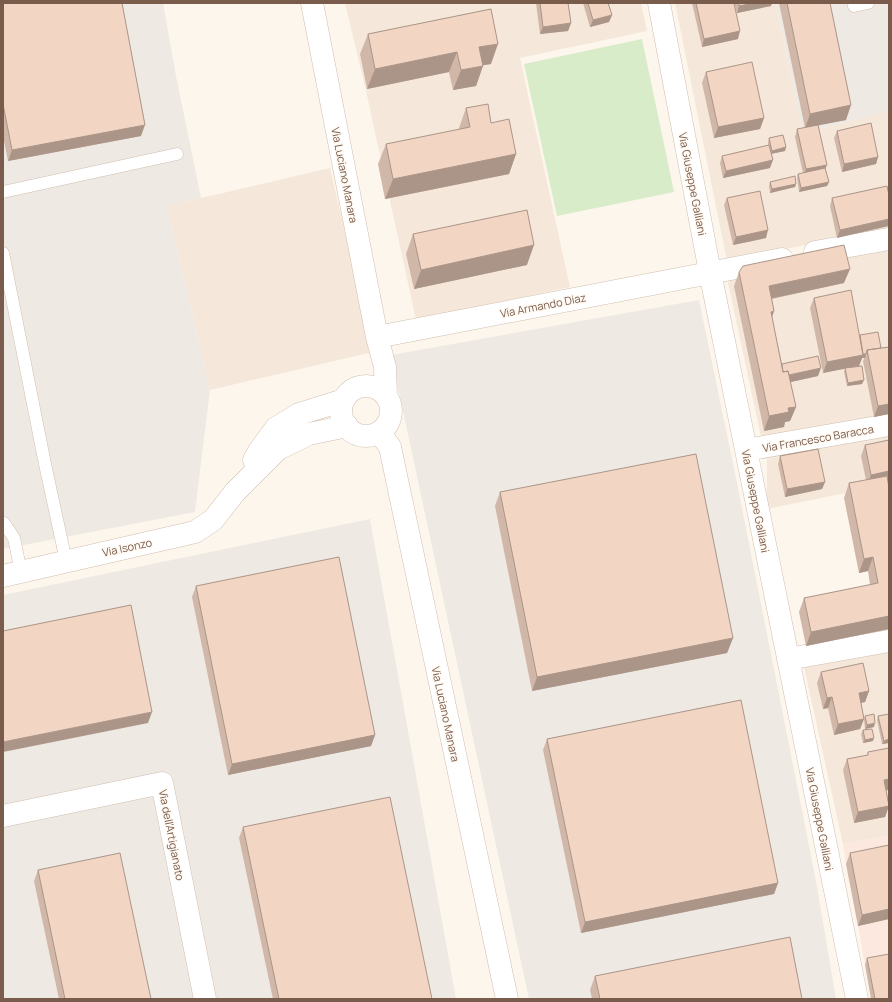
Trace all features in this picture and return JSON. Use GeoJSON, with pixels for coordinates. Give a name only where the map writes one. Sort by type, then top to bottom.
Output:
{"type":"FeatureCollection","features":[{"type":"Feature","properties":{"kind":"street","name":"Via Luciano Manara"},"geometry":{"type":"LineString","coordinates":[[312,3],[378,342],[385,367],[386,395]]}},
{"type":"Feature","properties":{"kind":"street","name":"Via Giuseppe Galliani"},"geometry":{"type":"LineString","coordinates":[[659,3],[710,272],[856,999]]}},
{"type":"Feature","properties":{"kind":"street","name":"Via Armando Diaz"},"geometry":{"type":"LineString","coordinates":[[378,342],[710,272],[889,238]]}},
{"type":"Feature","properties":{"kind":"street","name":"Via Luciano Manara"},"geometry":{"type":"LineString","coordinates":[[352,393],[371,373],[376,362],[378,342]]}},
{"type":"Feature","properties":{"kind":"street"},"geometry":{"type":"LineString","coordinates":[[367,386],[374,387],[386,395],[391,408],[391,415],[389,422],[379,432],[373,435],[359,434],[352,431],[347,426],[342,413],[342,406],[352,393],[367,386]]}},
{"type":"Feature","properties":{"kind":"street","name":"Via Isonzo"},"geometry":{"type":"LineString","coordinates":[[235,492],[259,451],[276,428],[299,414],[352,393]]}},
{"type":"Feature","properties":{"kind":"street","name":"Via Francesco Baracca"},"geometry":{"type":"LineString","coordinates":[[746,450],[889,425]]}},
{"type":"Feature","properties":{"kind":"street","name":"Via Isonzo"},"geometry":{"type":"LineString","coordinates":[[12,574],[195,532],[213,520],[235,492],[278,449],[309,434],[347,426]]}},
{"type":"Feature","properties":{"kind":"street","name":"Via Luciano Manara"},"geometry":{"type":"LineString","coordinates":[[379,432],[390,446],[507,999]]}},
{"type":"Feature","properties":{"kind":"street"},"geometry":{"type":"LineString","coordinates":[[788,659],[889,641]]}},
{"type":"Feature","properties":{"kind":"street","name":"Via dell'Artigianato"},"geometry":{"type":"LineString","coordinates":[[3,816],[162,783],[205,999]]}},
{"type":"Feature","properties":{"kind":"lane"},"geometry":{"type":"LineString","coordinates":[[854,6],[868,3]]}},
{"type":"Feature","properties":{"kind":"lane"},"geometry":{"type":"LineString","coordinates":[[3,192],[177,154]]}},
{"type":"Feature","properties":{"kind":"lane"},"geometry":{"type":"LineString","coordinates":[[3,253],[66,561]]}},
{"type":"Feature","properties":{"kind":"lane"},"geometry":{"type":"LineString","coordinates":[[3,523],[14,538],[12,574]]}},
{"type":"Feature","properties":{"kind":"shaded area"},"geometry":{"type":"Polygon","coordinates":[[[3,3],[163,3],[176,76],[201,198],[167,206],[210,390],[195,512],[3,549],[3,3]]]}},
{"type":"Feature","properties":{"kind":"shaded area"},"geometry":{"type":"Polygon","coordinates":[[[345,3],[641,3],[647,31],[520,58],[570,287],[416,320],[366,91],[345,3]]]}},
{"type":"Feature","properties":{"kind":"shaded area"},"geometry":{"type":"Polygon","coordinates":[[[675,3],[776,3],[803,133],[889,111],[889,228],[727,261],[675,3]]]}},
{"type":"Feature","properties":{"kind":"shaded area"},"geometry":{"type":"Polygon","coordinates":[[[776,3],[889,3],[889,111],[803,133],[776,3]]]}},
{"type":"Feature","properties":{"kind":"shaded area"},"geometry":{"type":"Polygon","coordinates":[[[330,168],[373,352],[210,390],[167,206],[330,168]]]}},
{"type":"Feature","properties":{"kind":"shaded area"},"geometry":{"type":"Polygon","coordinates":[[[889,248],[889,415],[761,437],[727,278],[889,248]]]}},
{"type":"Feature","properties":{"kind":"shaded area"},"geometry":{"type":"Polygon","coordinates":[[[699,300],[816,881],[836,999],[529,999],[391,355],[699,300]]]}},
{"type":"Feature","properties":{"kind":"shaded area"},"geometry":{"type":"Polygon","coordinates":[[[889,436],[889,506],[885,485],[767,509],[767,459],[889,436]]]}},
{"type":"Feature","properties":{"kind":"shaded area"},"geometry":{"type":"Polygon","coordinates":[[[370,519],[456,999],[3,999],[3,595],[370,519]]]}},
{"type":"Feature","properties":{"kind":"shaded area"},"geometry":{"type":"Polygon","coordinates":[[[889,652],[889,836],[843,844],[804,667],[889,652]]]}},
{"type":"Feature","properties":{"kind":"shaded area"},"geometry":{"type":"Polygon","coordinates":[[[889,836],[889,999],[871,999],[843,844],[889,836]]]}},
{"type":"Feature","properties":{"kind":"green space"},"geometry":{"type":"Polygon","coordinates":[[[642,39],[674,192],[557,216],[524,64],[642,39]]]}},
{"type":"Feature","properties":{"kind":"building"},"geometry":{"type":"Polygon","coordinates":[[[3,3],[122,3],[145,125],[12,150],[3,104],[3,3]]]}},
{"type":"Feature","properties":{"kind":"building"},"geometry":{"type":"Polygon","coordinates":[[[540,3],[568,3],[571,23],[543,27],[540,3]]]}},
{"type":"Feature","properties":{"kind":"building"},"geometry":{"type":"Polygon","coordinates":[[[588,3],[608,3],[612,15],[593,20],[588,3]]]}},
{"type":"Feature","properties":{"kind":"building"},"geometry":{"type":"Polygon","coordinates":[[[696,3],[734,3],[740,31],[704,39],[696,3]]]}},
{"type":"Feature","properties":{"kind":"building"},"geometry":{"type":"Polygon","coordinates":[[[739,3],[754,3],[739,6],[739,3]]]}},
{"type":"Feature","properties":{"kind":"building"},"geometry":{"type":"Polygon","coordinates":[[[787,3],[830,3],[851,105],[810,114],[787,3]]]}},
{"type":"Feature","properties":{"kind":"building"},"geometry":{"type":"Polygon","coordinates":[[[491,9],[498,44],[479,47],[483,66],[461,70],[457,52],[375,69],[368,34],[491,9]]]}},
{"type":"Feature","properties":{"kind":"building"},"geometry":{"type":"Polygon","coordinates":[[[752,62],[764,118],[718,127],[706,72],[752,62]]]}},
{"type":"Feature","properties":{"kind":"building"},"geometry":{"type":"Polygon","coordinates":[[[488,104],[491,123],[509,119],[516,154],[393,179],[386,144],[470,127],[466,108],[488,104]]]}},
{"type":"Feature","properties":{"kind":"building"},"geometry":{"type":"Polygon","coordinates":[[[871,123],[878,157],[844,164],[837,131],[871,123]]]}},
{"type":"Feature","properties":{"kind":"building"},"geometry":{"type":"Polygon","coordinates":[[[818,125],[827,165],[806,169],[797,129],[818,125]]]}},
{"type":"Feature","properties":{"kind":"building"},"geometry":{"type":"Polygon","coordinates":[[[783,135],[786,147],[772,151],[769,138],[783,135]]]}},
{"type":"Feature","properties":{"kind":"building"},"geometry":{"type":"Polygon","coordinates":[[[769,145],[773,160],[726,171],[722,156],[769,145]]]}},
{"type":"Feature","properties":{"kind":"building"},"geometry":{"type":"Polygon","coordinates":[[[825,168],[829,182],[801,188],[798,174],[825,168]]]}},
{"type":"Feature","properties":{"kind":"building"},"geometry":{"type":"Polygon","coordinates":[[[795,176],[796,184],[772,189],[770,182],[795,176]]]}},
{"type":"Feature","properties":{"kind":"building"},"geometry":{"type":"Polygon","coordinates":[[[887,186],[889,195],[889,219],[840,230],[832,198],[887,186]]]}},
{"type":"Feature","properties":{"kind":"building"},"geometry":{"type":"Polygon","coordinates":[[[760,191],[768,230],[736,237],[727,198],[760,191]]]}},
{"type":"Feature","properties":{"kind":"building"},"geometry":{"type":"Polygon","coordinates":[[[527,210],[534,245],[421,270],[413,234],[527,210]]]}},
{"type":"Feature","properties":{"kind":"building"},"geometry":{"type":"Polygon","coordinates":[[[844,245],[850,269],[769,286],[774,311],[771,312],[783,372],[788,371],[796,407],[788,408],[789,412],[769,416],[739,272],[743,266],[844,245]]]}},
{"type":"Feature","properties":{"kind":"building"},"geometry":{"type":"Polygon","coordinates":[[[851,290],[863,355],[827,362],[814,298],[851,290]]]}},
{"type":"Feature","properties":{"kind":"building"},"geometry":{"type":"Polygon","coordinates":[[[878,332],[881,348],[867,350],[866,354],[863,354],[860,335],[878,332]]]}},
{"type":"Feature","properties":{"kind":"building"},"geometry":{"type":"Polygon","coordinates":[[[889,347],[889,404],[878,406],[867,350],[889,347]]]}},
{"type":"Feature","properties":{"kind":"building"},"geometry":{"type":"Polygon","coordinates":[[[818,356],[821,368],[789,375],[788,371],[783,372],[782,364],[818,356]]]}},
{"type":"Feature","properties":{"kind":"building"},"geometry":{"type":"Polygon","coordinates":[[[862,366],[864,380],[848,383],[845,368],[862,366]]]}},
{"type":"Feature","properties":{"kind":"building"},"geometry":{"type":"Polygon","coordinates":[[[889,440],[889,471],[871,475],[865,445],[889,440]]]}},
{"type":"Feature","properties":{"kind":"building"},"geometry":{"type":"Polygon","coordinates":[[[818,449],[825,482],[787,489],[780,456],[818,449]]]}},
{"type":"Feature","properties":{"kind":"building"},"geometry":{"type":"Polygon","coordinates":[[[696,454],[733,638],[537,677],[500,492],[696,454]]]}},
{"type":"Feature","properties":{"kind":"building"},"geometry":{"type":"Polygon","coordinates":[[[887,476],[889,488],[889,616],[811,632],[804,598],[878,583],[873,557],[864,559],[849,483],[887,476]]]}},
{"type":"Feature","properties":{"kind":"building"},"geometry":{"type":"Polygon","coordinates":[[[339,557],[375,735],[232,764],[196,586],[339,557]]]}},
{"type":"Feature","properties":{"kind":"building"},"geometry":{"type":"Polygon","coordinates":[[[131,605],[152,712],[3,742],[3,631],[131,605]]]}},
{"type":"Feature","properties":{"kind":"building"},"geometry":{"type":"Polygon","coordinates":[[[863,663],[869,691],[859,693],[864,719],[838,724],[832,697],[827,698],[821,672],[863,663]]]}},
{"type":"Feature","properties":{"kind":"building"},"geometry":{"type":"Polygon","coordinates":[[[741,700],[778,883],[585,922],[547,739],[741,700]]]}},
{"type":"Feature","properties":{"kind":"building"},"geometry":{"type":"Polygon","coordinates":[[[874,714],[875,723],[867,725],[865,716],[874,714]]]}},
{"type":"Feature","properties":{"kind":"building"},"geometry":{"type":"Polygon","coordinates":[[[889,714],[889,739],[884,741],[878,716],[889,714]]]}},
{"type":"Feature","properties":{"kind":"building"},"geometry":{"type":"Polygon","coordinates":[[[872,729],[874,738],[865,740],[863,730],[872,729]]]}},
{"type":"Feature","properties":{"kind":"building"},"geometry":{"type":"Polygon","coordinates":[[[889,748],[889,779],[884,780],[889,806],[858,812],[847,759],[868,755],[868,752],[889,748]]]}},
{"type":"Feature","properties":{"kind":"building"},"geometry":{"type":"Polygon","coordinates":[[[390,797],[432,999],[279,999],[243,827],[390,797]]]}},
{"type":"Feature","properties":{"kind":"building"},"geometry":{"type":"Polygon","coordinates":[[[889,845],[889,909],[862,915],[850,853],[889,845]]]}},
{"type":"Feature","properties":{"kind":"building"},"geometry":{"type":"Polygon","coordinates":[[[120,853],[151,999],[65,999],[38,870],[120,853]]]}},
{"type":"Feature","properties":{"kind":"building"},"geometry":{"type":"Polygon","coordinates":[[[790,937],[802,999],[600,999],[595,976],[790,937]]]}},
{"type":"Feature","properties":{"kind":"building"},"geometry":{"type":"Polygon","coordinates":[[[889,954],[889,999],[875,999],[867,958],[889,954]]]}}]}
